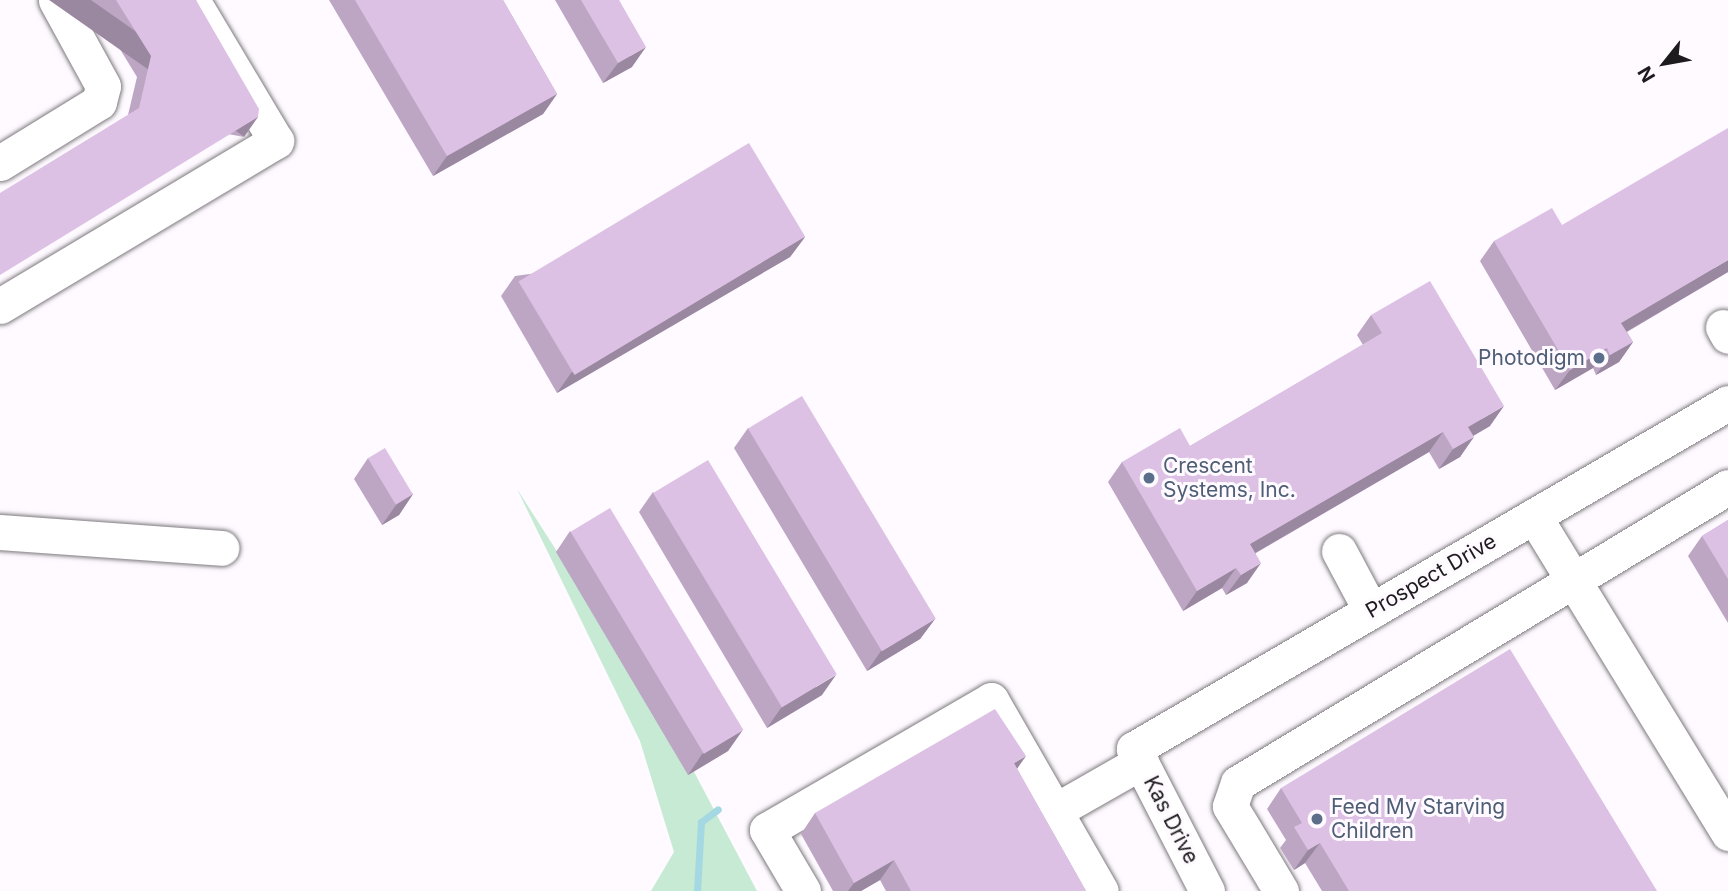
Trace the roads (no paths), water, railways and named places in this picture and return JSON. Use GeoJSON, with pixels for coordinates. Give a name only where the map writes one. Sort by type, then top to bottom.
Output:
{"type":"FeatureCollection","features":[{"type":"Feature","properties":{"kind":"street"},"geometry":{"type":"LineString","coordinates":[[0,163],[99,102],[103,86],[56,0]]}},
{"type":"Feature","properties":{"kind":"street"},"geometry":{"type":"LineString","coordinates":[[0,306],[276,141],[192,0]]}},
{"type":"Feature","properties":{"kind":"street","name":"Prospect Drive"},"geometry":{"type":"LineString","coordinates":[[1055,811],[1137,755],[1371,611],[1728,402]]}},
{"type":"Feature","properties":{"kind":"street"},"geometry":{"type":"LineString","coordinates":[[1281,891],[1230,806],[1238,783],[1728,487]]}},
{"type":"Feature","properties":{"kind":"street"},"geometry":{"type":"LineString","coordinates":[[1534,516],[1728,833]]}},
{"type":"Feature","properties":{"kind":"street"},"geometry":{"type":"LineString","coordinates":[[0,532],[221,548]]}},
{"type":"Feature","properties":{"kind":"street"},"geometry":{"type":"LineString","coordinates":[[1339,551],[1371,611]]}},
{"type":"Feature","properties":{"kind":"street"},"geometry":{"type":"LineString","coordinates":[[803,891],[768,830],[991,700],[1101,891]]}},
{"type":"Feature","properties":{"kind":"street","name":"Kas Drive"},"geometry":{"type":"LineString","coordinates":[[1137,755],[1207,891]]}},
{"type":"Feature","properties":{"kind":"waterway"},"geometry":{"type":"LineString","coordinates":[[697,891],[701,822],[718,809]]}},
{"type":"Feature","properties":{"kind":"place","name":"Photodigm"},"geometry":{"type":"Point","coordinates":[1599,358]}},
{"type":"Feature","properties":{"kind":"place","name":"Crescent Systems, Inc."},"geometry":{"type":"Point","coordinates":[1149,478]}},
{"type":"Feature","properties":{"kind":"place","name":"Feed My Starving Children"},"geometry":{"type":"Point","coordinates":[1317,819]}}]}
